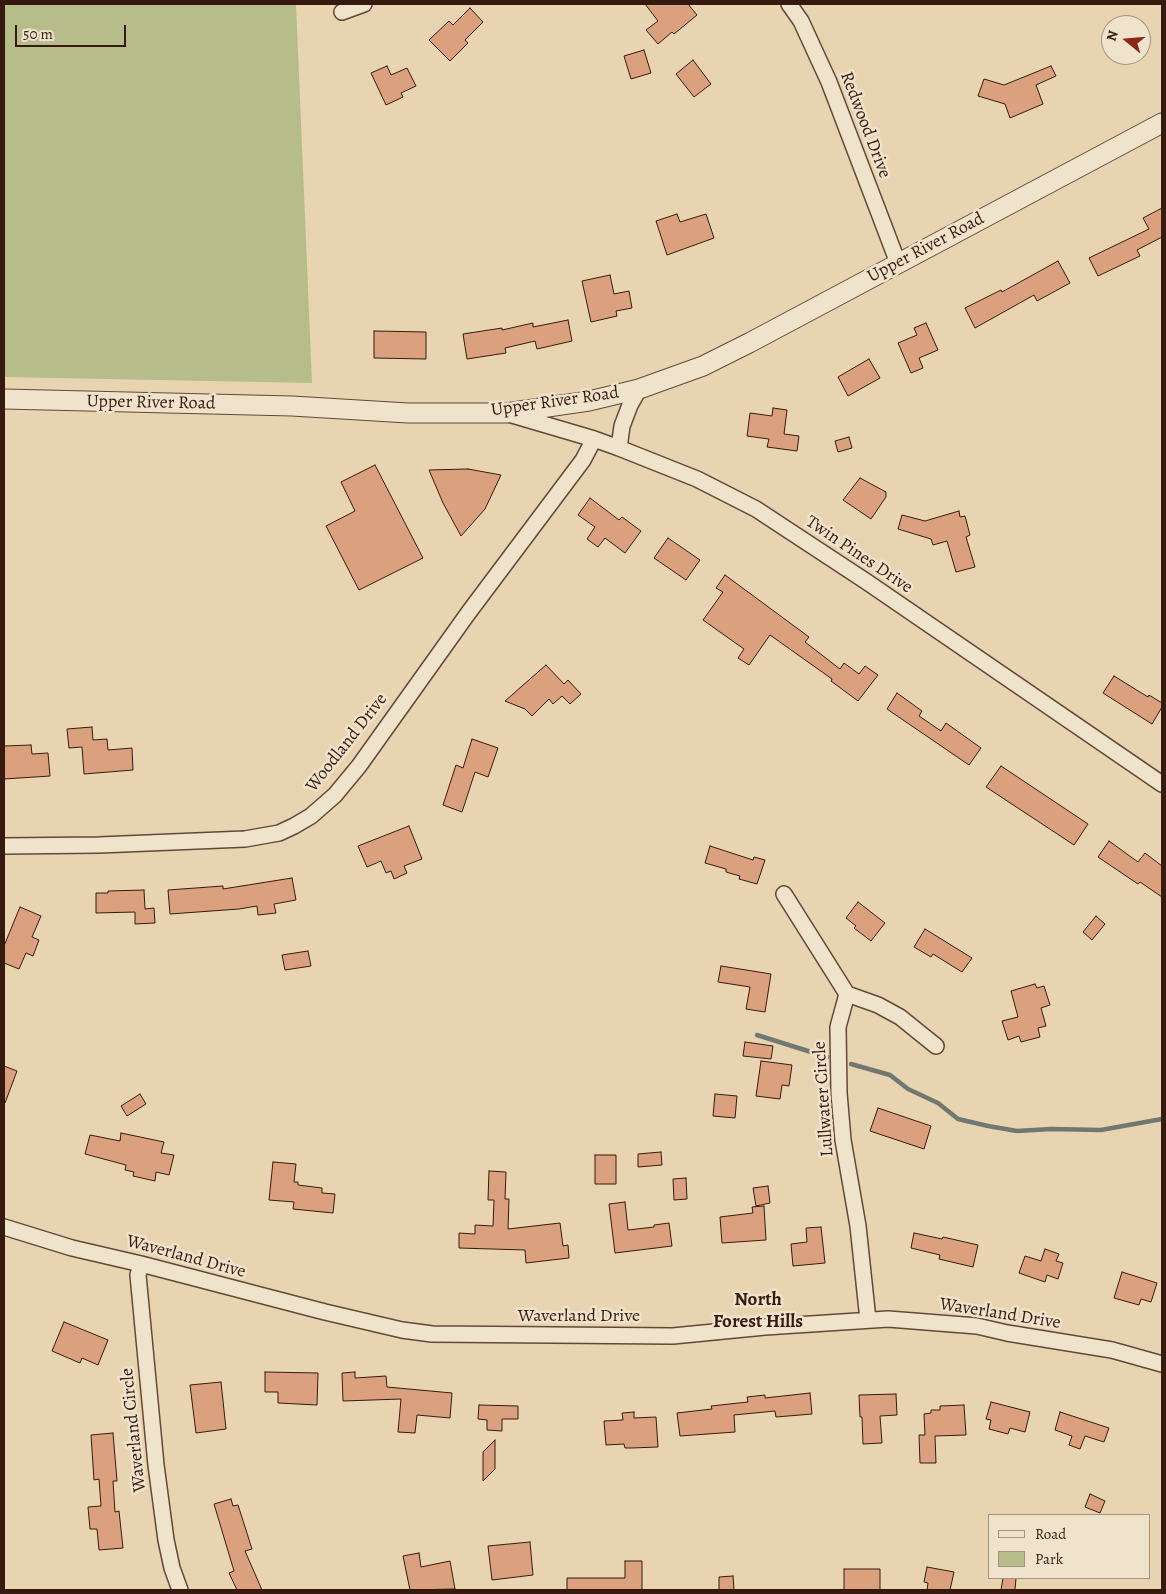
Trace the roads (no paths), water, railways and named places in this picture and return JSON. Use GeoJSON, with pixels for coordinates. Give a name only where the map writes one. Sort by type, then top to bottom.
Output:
{"type":"FeatureCollection","features":[{"type":"Feature","properties":{"kind":"street"},"geometry":{"type":"LineString","coordinates":[[342,12],[364,4]]}},
{"type":"Feature","properties":{"kind":"street","name":"Redwood Drive"},"geometry":{"type":"LineString","coordinates":[[789,4],[801,21],[829,82],[898,263]]}},
{"type":"Feature","properties":{"kind":"street","name":"Upper River Road"},"geometry":{"type":"LineString","coordinates":[[4,399],[292,406],[408,413],[506,413],[589,402],[639,389],[710,362],[1162,123]]}},
{"type":"Feature","properties":{"kind":"street"},"geometry":{"type":"LineString","coordinates":[[620,448],[622,426],[639,389]]}},
{"type":"Feature","properties":{"kind":"street","name":"Twin Pines Drive"},"geometry":{"type":"LineString","coordinates":[[506,413],[620,448],[697,479],[756,509],[867,582],[1162,784]]}},
{"type":"Feature","properties":{"kind":"street","name":"Woodland Drive"},"geometry":{"type":"LineString","coordinates":[[4,846],[99,845],[245,839],[279,833],[311,816],[335,795],[358,766],[582,460],[594,439]]}},
{"type":"Feature","properties":{"kind":"street"},"geometry":{"type":"LineString","coordinates":[[784,894],[847,994],[878,1005],[900,1017],[936,1046]]}},
{"type":"Feature","properties":{"kind":"street","name":"Lullwater Circle"},"geometry":{"type":"LineString","coordinates":[[847,994],[838,1027],[839,1093],[843,1140],[858,1226],[868,1320]]}},
{"type":"Feature","properties":{"kind":"street","name":"Waverland Drive"},"geometry":{"type":"LineString","coordinates":[[4,1227],[72,1248],[325,1312],[402,1330],[432,1334],[673,1336],[765,1327],[888,1319],[977,1326],[1006,1333],[1112,1350],[1162,1364]]}},
{"type":"Feature","properties":{"kind":"street","name":"Waverland Circle"},"geometry":{"type":"LineString","coordinates":[[141,1264],[138,1275],[156,1465],[166,1540],[172,1568],[180,1590]]}},
{"type":"Feature","properties":{"kind":"waterway"},"geometry":{"type":"LineString","coordinates":[[757,1035],[827,1057]]}},
{"type":"Feature","properties":{"kind":"waterway"},"geometry":{"type":"LineString","coordinates":[[851,1064],[890,1075],[908,1089],[938,1103],[958,1119],[988,1126],[1017,1131],[1051,1129],[1101,1130],[1162,1119]]}},
{"type":"Feature","properties":{"kind":"district","name":"North Forest Hills"},"geometry":{"type":"Point","coordinates":[758,1311]}}]}
